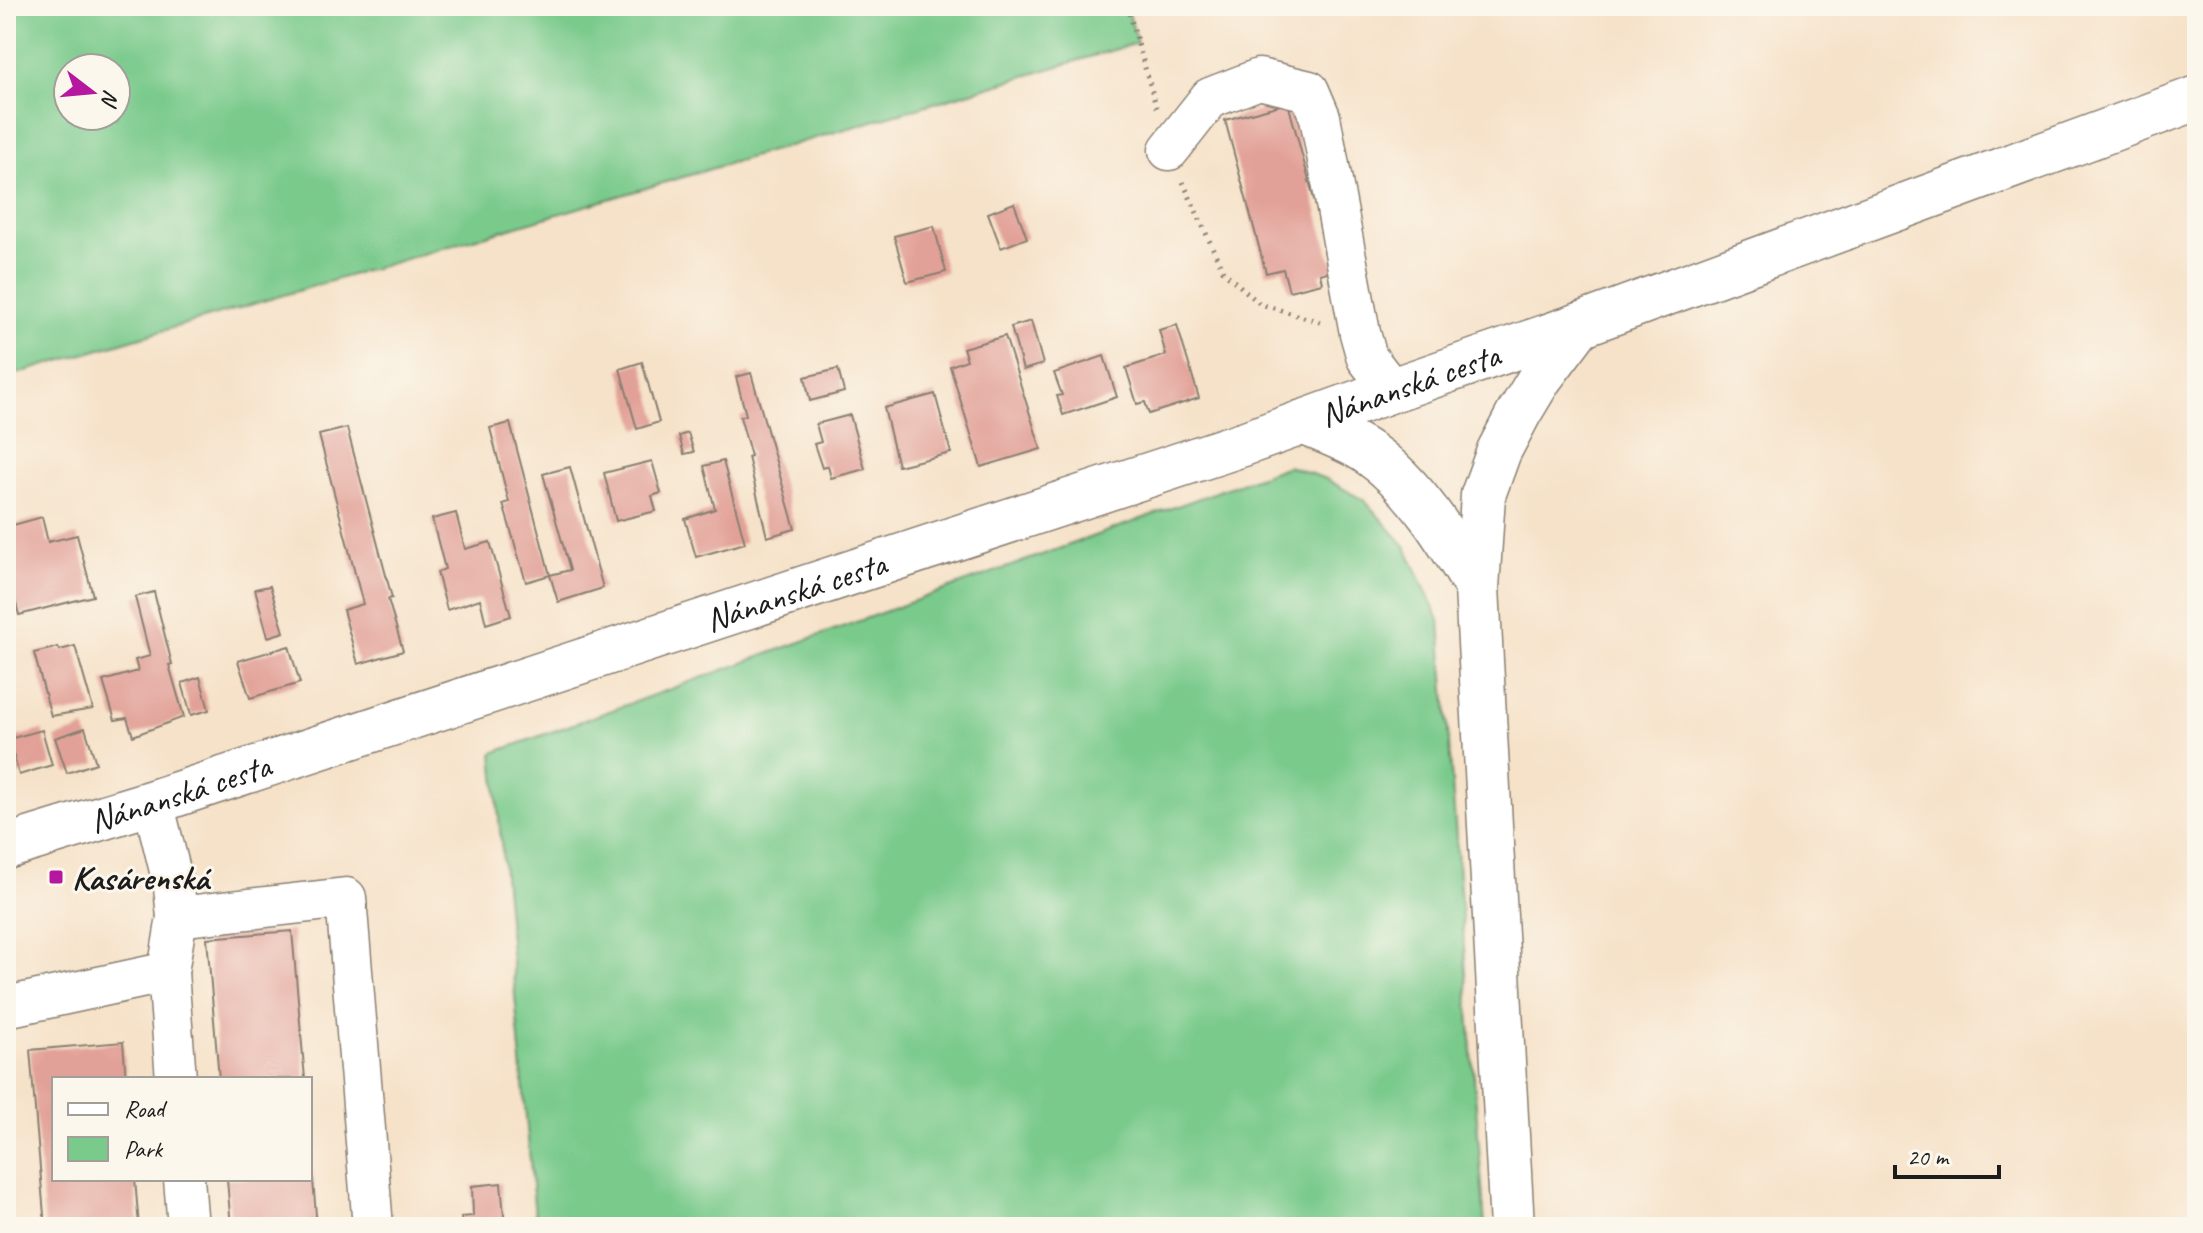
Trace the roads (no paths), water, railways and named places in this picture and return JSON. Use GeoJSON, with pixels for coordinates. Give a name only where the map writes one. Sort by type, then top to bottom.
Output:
{"type":"FeatureCollection","features":[{"type":"Feature","properties":{"kind":"main road","name":"Nánanská cesta"},"geometry":{"type":"LineString","coordinates":[[6,847],[153,802],[1243,444],[1580,325],[2197,98]]}},
{"type":"Feature","properties":{"kind":"main road"},"geometry":{"type":"LineString","coordinates":[[1512,1227],[1477,588],[1483,495],[1499,451],[1519,413],[1540,378],[1580,325]]}},
{"type":"Feature","properties":{"kind":"main road"},"geometry":{"type":"LineString","coordinates":[[1303,422],[1369,452],[1403,481],[1454,550],[1477,588]]}},
{"type":"Feature","properties":{"kind":"lane"},"geometry":{"type":"LineString","coordinates":[[1169,150],[1210,98],[1259,79],[1309,91],[1320,117],[1360,333],[1367,358],[1392,390]]}},
{"type":"Feature","properties":{"kind":"lane"},"geometry":{"type":"LineString","coordinates":[[153,802],[174,887],[177,917],[168,972],[176,1077]]}},
{"type":"Feature","properties":{"kind":"lane"},"geometry":{"type":"LineString","coordinates":[[177,917],[346,898],[373,1227]]}},
{"type":"Feature","properties":{"kind":"lane"},"geometry":{"type":"LineString","coordinates":[[6,1007],[168,972]]}},
{"type":"Feature","properties":{"kind":"lane"},"geometry":{"type":"LineString","coordinates":[[184,1181],[188,1227]]}},
{"type":"Feature","properties":{"kind":"place","name":"Kasárenská"},"geometry":{"type":"Point","coordinates":[56,877]}}]}
